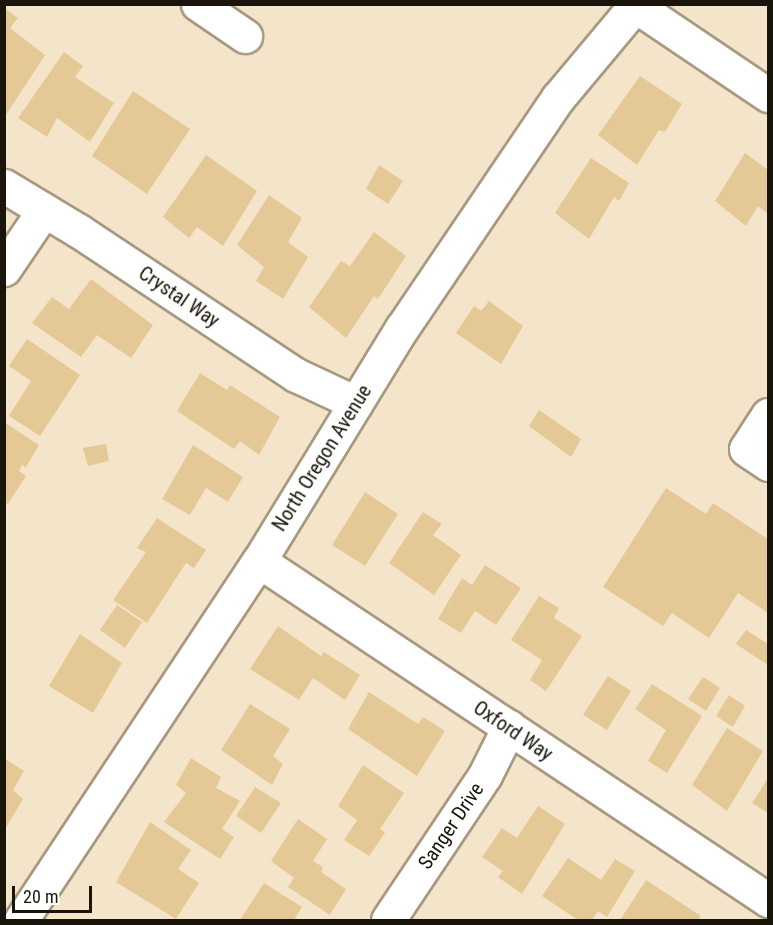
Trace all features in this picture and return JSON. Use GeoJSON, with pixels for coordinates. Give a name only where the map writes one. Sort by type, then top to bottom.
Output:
{"type":"FeatureCollection","features":[{"type":"Feature","properties":{"kind":"street"},"geometry":{"type":"LineString","coordinates":[[198,4],[245,36]]}},
{"type":"Feature","properties":{"kind":"street"},"geometry":{"type":"LineString","coordinates":[[634,5],[768,95]]}},
{"type":"Feature","properties":{"kind":"street","name":"North Oregon Avenue"},"geometry":{"type":"LineString","coordinates":[[21,921],[259,561],[402,328],[558,98],[634,5]]}},
{"type":"Feature","properties":{"kind":"street","name":"Crystal Way"},"geometry":{"type":"LineString","coordinates":[[4,186],[296,375],[356,403]]}},
{"type":"Feature","properties":{"kind":"street"},"geometry":{"type":"LineString","coordinates":[[4,269],[44,210]]}},
{"type":"Feature","properties":{"kind":"street"},"geometry":{"type":"LineString","coordinates":[[768,415],[746,449],[768,464]]}},
{"type":"Feature","properties":{"kind":"street","name":"Oxford Way"},"geometry":{"type":"LineString","coordinates":[[259,561],[768,900]]}},
{"type":"Feature","properties":{"kind":"street","name":"Sanger Drive"},"geometry":{"type":"LineString","coordinates":[[388,921],[485,775],[509,728]]}},
{"type":"Feature","properties":{"kind":"building"},"geometry":{"type":"Polygon","coordinates":[[[4,8],[18,18],[10,28],[45,55],[6,115],[4,8]]]}},
{"type":"Feature","properties":{"kind":"building"},"geometry":{"type":"Polygon","coordinates":[[[64,52],[83,66],[75,77],[114,103],[90,142],[57,118],[47,137],[18,118],[64,52]]]}},
{"type":"Feature","properties":{"kind":"building"},"geometry":{"type":"Polygon","coordinates":[[[640,76],[682,104],[665,132],[659,130],[637,165],[598,135],[640,76]]]}},
{"type":"Feature","properties":{"kind":"building"},"geometry":{"type":"Polygon","coordinates":[[[133,91],[190,129],[147,194],[92,156],[133,91]]]}},
{"type":"Feature","properties":{"kind":"building"},"geometry":{"type":"Polygon","coordinates":[[[745,153],[768,170],[768,214],[758,206],[746,226],[715,201],[745,153]]]}},
{"type":"Feature","properties":{"kind":"building"},"geometry":{"type":"Polygon","coordinates":[[[206,155],[257,191],[223,246],[197,227],[189,238],[163,217],[206,155]]]}},
{"type":"Feature","properties":{"kind":"building"},"geometry":{"type":"Polygon","coordinates":[[[591,158],[629,183],[619,201],[614,197],[589,239],[555,213],[591,158]]]}},
{"type":"Feature","properties":{"kind":"building"},"geometry":{"type":"Polygon","coordinates":[[[379,165],[403,181],[388,204],[366,189],[379,165]]]}},
{"type":"Feature","properties":{"kind":"building"},"geometry":{"type":"Polygon","coordinates":[[[269,195],[302,218],[288,242],[308,257],[283,299],[256,281],[264,267],[237,245],[269,195]]]}},
{"type":"Feature","properties":{"kind":"building"},"geometry":{"type":"Polygon","coordinates":[[[374,232],[406,256],[378,299],[374,296],[346,338],[309,307],[341,261],[350,266],[374,232]]]}},
{"type":"Feature","properties":{"kind":"building"},"geometry":{"type":"Polygon","coordinates":[[[91,279],[153,325],[131,358],[97,335],[81,357],[32,323],[52,297],[69,309],[91,279]]]}},
{"type":"Feature","properties":{"kind":"building"},"geometry":{"type":"Polygon","coordinates":[[[489,301],[523,326],[501,364],[456,333],[474,306],[481,311],[489,301]]]}},
{"type":"Feature","properties":{"kind":"building"},"geometry":{"type":"Polygon","coordinates":[[[27,339],[80,375],[40,436],[9,416],[31,381],[9,366],[27,339]]]}},
{"type":"Feature","properties":{"kind":"building"},"geometry":{"type":"Polygon","coordinates":[[[200,373],[227,390],[230,385],[280,417],[259,455],[240,441],[234,449],[177,411],[200,373]]]}},
{"type":"Feature","properties":{"kind":"building"},"geometry":{"type":"Polygon","coordinates":[[[539,410],[581,439],[571,457],[529,426],[539,410]]]}},
{"type":"Feature","properties":{"kind":"building"},"geometry":{"type":"Polygon","coordinates":[[[4,422],[39,445],[26,467],[22,465],[19,471],[26,476],[8,504],[4,501],[4,422]]]}},
{"type":"Feature","properties":{"kind":"building"},"geometry":{"type":"Polygon","coordinates":[[[106,444],[109,461],[88,466],[83,448],[106,444]]]}},
{"type":"Feature","properties":{"kind":"building"},"geometry":{"type":"Polygon","coordinates":[[[193,445],[243,477],[228,502],[206,488],[190,515],[162,499],[193,445]]]}},
{"type":"Feature","properties":{"kind":"building"},"geometry":{"type":"Polygon","coordinates":[[[666,488],[706,514],[713,503],[768,539],[768,613],[738,593],[709,638],[672,613],[663,626],[603,587],[666,488]]]}},
{"type":"Feature","properties":{"kind":"building"},"geometry":{"type":"Polygon","coordinates":[[[365,492],[398,514],[365,566],[332,545],[365,492]]]}},
{"type":"Feature","properties":{"kind":"building"},"geometry":{"type":"Polygon","coordinates":[[[423,512],[442,524],[433,535],[461,555],[434,595],[389,563],[423,512]]]}},
{"type":"Feature","properties":{"kind":"building"},"geometry":{"type":"Polygon","coordinates":[[[157,518],[206,550],[194,568],[186,563],[147,623],[113,600],[146,552],[137,548],[157,518]]]}},
{"type":"Feature","properties":{"kind":"building"},"geometry":{"type":"Polygon","coordinates":[[[485,565],[521,588],[496,625],[475,611],[461,633],[438,619],[462,578],[472,585],[485,565]]]}},
{"type":"Feature","properties":{"kind":"building"},"geometry":{"type":"Polygon","coordinates":[[[539,596],[559,608],[554,618],[582,636],[546,691],[530,680],[542,660],[511,640],[539,596]]]}},
{"type":"Feature","properties":{"kind":"building"},"geometry":{"type":"Polygon","coordinates":[[[117,605],[142,622],[125,648],[100,630],[117,605]]]}},
{"type":"Feature","properties":{"kind":"building"},"geometry":{"type":"Polygon","coordinates":[[[278,626],[321,656],[324,652],[360,675],[345,700],[313,678],[299,700],[250,669],[278,626]]]}},
{"type":"Feature","properties":{"kind":"building"},"geometry":{"type":"Polygon","coordinates":[[[746,630],[768,644],[768,665],[736,644],[746,630]]]}},
{"type":"Feature","properties":{"kind":"building"},"geometry":{"type":"Polygon","coordinates":[[[80,634],[122,663],[93,713],[49,686],[80,634]]]}},
{"type":"Feature","properties":{"kind":"building"},"geometry":{"type":"Polygon","coordinates":[[[608,676],[631,691],[607,730],[583,715],[608,676]]]}},
{"type":"Feature","properties":{"kind":"building"},"geometry":{"type":"Polygon","coordinates":[[[703,677],[720,688],[706,711],[688,699],[703,677]]]}},
{"type":"Feature","properties":{"kind":"building"},"geometry":{"type":"Polygon","coordinates":[[[652,684],[702,716],[667,773],[648,761],[666,730],[635,709],[652,684]]]}},
{"type":"Feature","properties":{"kind":"building"},"geometry":{"type":"Polygon","coordinates":[[[369,692],[418,724],[423,717],[445,731],[417,776],[348,729],[369,692]]]}},
{"type":"Feature","properties":{"kind":"building"},"geometry":{"type":"Polygon","coordinates":[[[729,695],[745,706],[733,727],[716,716],[729,695]]]}},
{"type":"Feature","properties":{"kind":"building"},"geometry":{"type":"Polygon","coordinates":[[[250,704],[290,729],[273,756],[283,764],[272,785],[221,750],[250,704]]]}},
{"type":"Feature","properties":{"kind":"building"},"geometry":{"type":"Polygon","coordinates":[[[727,728],[763,751],[727,811],[692,785],[727,728]]]}},
{"type":"Feature","properties":{"kind":"building"},"geometry":{"type":"Polygon","coordinates":[[[4,758],[24,771],[13,790],[23,799],[4,831],[4,758]]]}},
{"type":"Feature","properties":{"kind":"building"},"geometry":{"type":"Polygon","coordinates":[[[191,758],[221,777],[216,788],[240,801],[222,829],[234,837],[220,859],[164,822],[186,793],[176,785],[191,758]]]}},
{"type":"Feature","properties":{"kind":"building"},"geometry":{"type":"Polygon","coordinates":[[[363,765],[404,793],[380,829],[385,833],[369,856],[344,840],[357,820],[338,806],[363,765]]]}},
{"type":"Feature","properties":{"kind":"building"},"geometry":{"type":"Polygon","coordinates":[[[768,778],[768,813],[752,803],[768,778]]]}},
{"type":"Feature","properties":{"kind":"building"},"geometry":{"type":"Polygon","coordinates":[[[255,787],[281,803],[261,833],[236,816],[255,787]]]}},
{"type":"Feature","properties":{"kind":"building"},"geometry":{"type":"Polygon","coordinates":[[[538,806],[565,824],[522,894],[498,877],[503,871],[482,857],[502,828],[517,838],[538,806]]]}},
{"type":"Feature","properties":{"kind":"building"},"geometry":{"type":"Polygon","coordinates":[[[298,819],[327,839],[313,861],[323,867],[321,872],[346,889],[330,915],[288,887],[294,878],[271,861],[298,819]]]}},
{"type":"Feature","properties":{"kind":"building"},"geometry":{"type":"Polygon","coordinates":[[[150,822],[191,850],[178,869],[199,883],[176,919],[116,882],[150,822]]]}},
{"type":"Feature","properties":{"kind":"building"},"geometry":{"type":"Polygon","coordinates":[[[568,858],[601,880],[615,859],[635,871],[607,917],[598,911],[592,920],[578,920],[542,896],[568,858]]]}},
{"type":"Feature","properties":{"kind":"building"},"geometry":{"type":"Polygon","coordinates":[[[646,880],[701,916],[698,920],[620,920],[646,880]]]}},
{"type":"Feature","properties":{"kind":"building"},"geometry":{"type":"Polygon","coordinates":[[[264,883],[302,907],[294,920],[240,920],[264,883]]]}}]}
